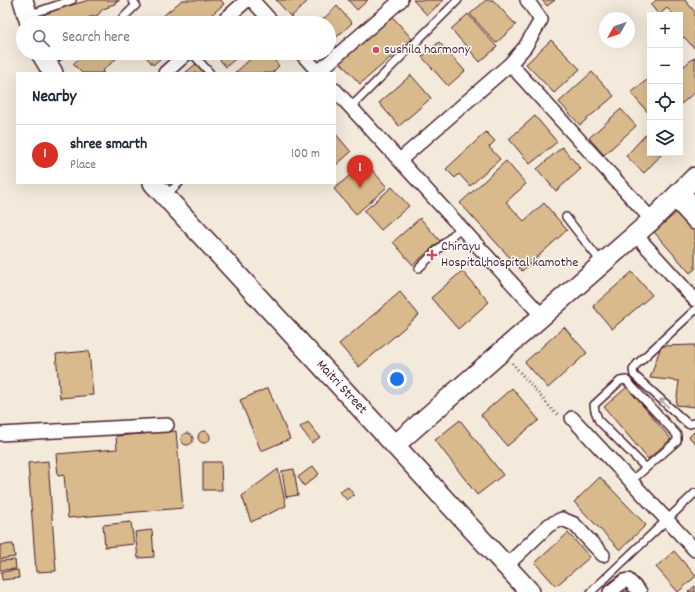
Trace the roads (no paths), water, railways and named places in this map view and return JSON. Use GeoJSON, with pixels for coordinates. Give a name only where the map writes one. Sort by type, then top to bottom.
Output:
{"type":"FeatureCollection","features":[{"type":"Feature","properties":{"kind":"street"},"geometry":{"type":"LineString","coordinates":[[229,16],[247,0]]}},
{"type":"Feature","properties":{"kind":"street"},"geometry":{"type":"LineString","coordinates":[[252,0],[267,16]]}},
{"type":"Feature","properties":{"kind":"street"},"geometry":{"type":"LineString","coordinates":[[336,58],[401,0]]}},
{"type":"Feature","properties":{"kind":"street"},"geometry":{"type":"LineString","coordinates":[[400,160],[510,64],[525,47],[541,20],[526,0]]}},
{"type":"Feature","properties":{"kind":"street"},"geometry":{"type":"LineString","coordinates":[[166,72],[180,60]]}},
{"type":"Feature","properties":{"kind":"street"},"geometry":{"type":"LineString","coordinates":[[307,60],[318,72]]}},
{"type":"Feature","properties":{"kind":"street"},"geometry":{"type":"LineString","coordinates":[[320,72],[334,60]]}},
{"type":"Feature","properties":{"kind":"street"},"geometry":{"type":"LineString","coordinates":[[510,64],[652,220]]}},
{"type":"Feature","properties":{"kind":"street"},"geometry":{"type":"LineString","coordinates":[[336,91],[542,316]]}},
{"type":"Feature","properties":{"kind":"street","name":"Maitri Street"},"geometry":{"type":"LineString","coordinates":[[159,189],[530,592]]}},
{"type":"Feature","properties":{"kind":"street"},"geometry":{"type":"LineString","coordinates":[[395,445],[652,220],[683,189]]}},
{"type":"Feature","properties":{"kind":"street"},"geometry":{"type":"LineString","coordinates":[[683,189],[695,205]]}},
{"type":"Feature","properties":{"kind":"street"},"geometry":{"type":"LineString","coordinates":[[683,189],[695,223]]}},
{"type":"Feature","properties":{"kind":"street"},"geometry":{"type":"LineString","coordinates":[[635,234],[694,295]]}},
{"type":"Feature","properties":{"kind":"street"},"geometry":{"type":"LineString","coordinates":[[572,418],[695,550]]}},
{"type":"Feature","properties":{"kind":"street"},"geometry":{"type":"LineString","coordinates":[[0,434],[167,425]]}},
{"type":"Feature","properties":{"kind":"street"},"geometry":{"type":"LineString","coordinates":[[506,566],[549,525],[562,520],[574,524],[603,555]]}},
{"type":"Feature","properties":{"kind":"street"},"geometry":{"type":"LineString","coordinates":[[610,592],[624,581],[628,580],[640,592]]}},
{"type":"Feature","properties":{"kind":"lane"},"geometry":{"type":"LineString","coordinates":[[27,13],[72,0]]}},
{"type":"Feature","properties":{"kind":"lane"},"geometry":{"type":"LineString","coordinates":[[125,16],[136,5],[132,0]]}},
{"type":"Feature","properties":{"kind":"lane"},"geometry":{"type":"LineString","coordinates":[[350,107],[458,0]]}},
{"type":"Feature","properties":{"kind":"lane"},"geometry":{"type":"LineString","coordinates":[[198,60],[209,72]]}},
{"type":"Feature","properties":{"kind":"lane"},"geometry":{"type":"LineString","coordinates":[[159,189],[176,184]]}},
{"type":"Feature","properties":{"kind":"lane"},"geometry":{"type":"LineString","coordinates":[[566,217],[602,263]]}},
{"type":"Feature","properties":{"kind":"lane"},"geometry":{"type":"LineString","coordinates":[[419,268],[461,227]]}},
{"type":"Feature","properties":{"kind":"lane"},"geometry":{"type":"LineString","coordinates":[[695,310],[637,364],[633,370],[634,375],[688,424],[695,423]]}},
{"type":"Feature","properties":{"kind":"lane"},"geometry":{"type":"LineString","coordinates":[[631,481],[646,468],[677,441],[677,435],[626,380],[620,381],[594,405],[595,412],[598,421],[646,468]]}},
{"type":"Feature","properties":{"kind":"lane"},"geometry":{"type":"LineString","coordinates":[[591,592],[695,493]]}},
{"type":"Feature","properties":{"kind":"place","name":"sushila harmony"},"geometry":{"type":"Point","coordinates":[376,50]}},
{"type":"Feature","properties":{"kind":"place","name":"shree smarth"},"geometry":{"type":"Point","coordinates":[360,188]}},
{"type":"Feature","properties":{"kind":"place","name":"Chirayu Hospital;hospital kamothe"},"geometry":{"type":"Point","coordinates":[432,255]}}]}
